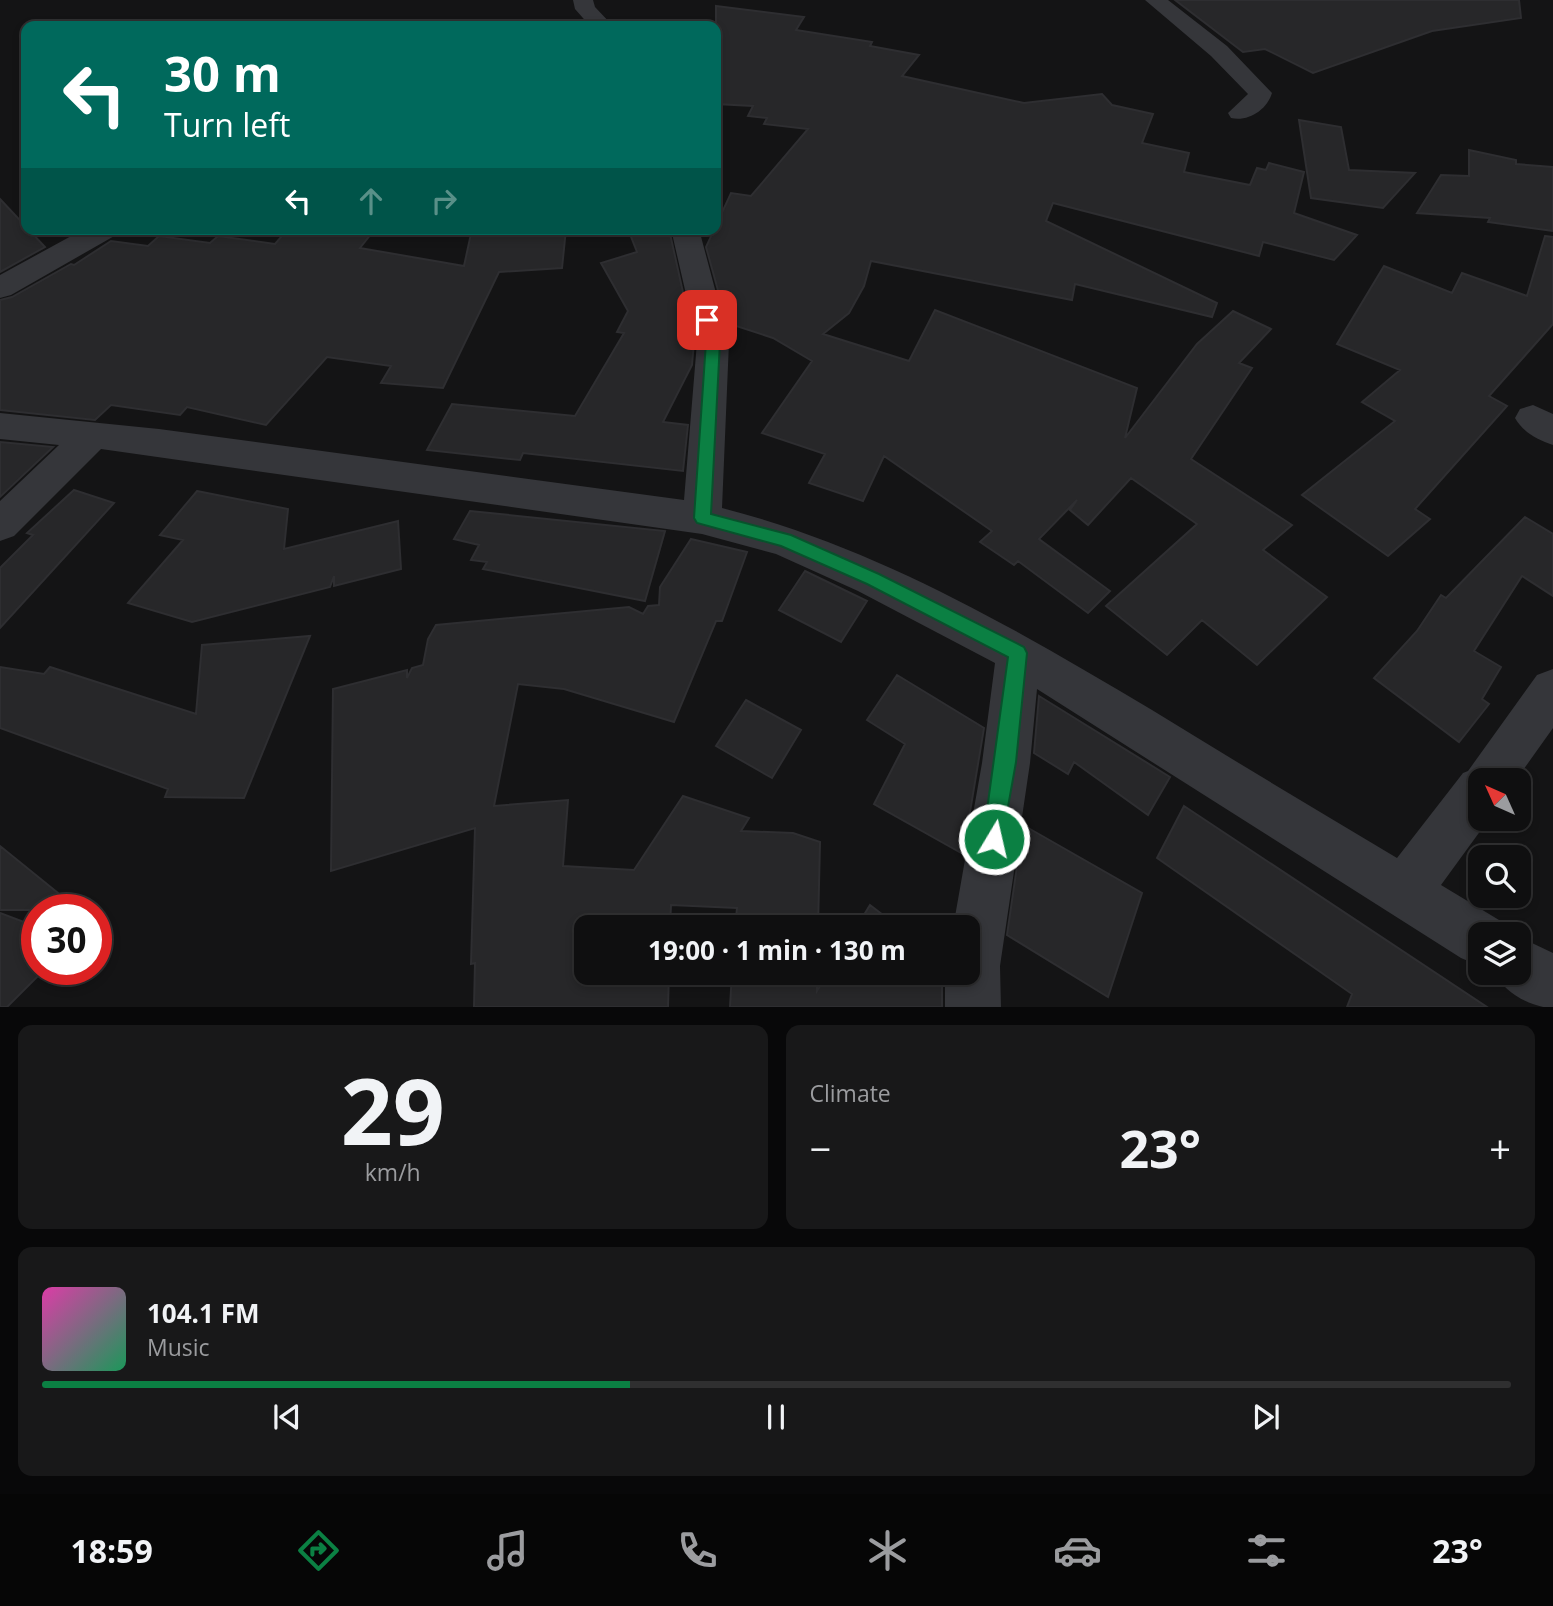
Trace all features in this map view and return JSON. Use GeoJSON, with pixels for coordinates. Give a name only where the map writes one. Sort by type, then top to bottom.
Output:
{"type":"FeatureCollection","features":[{"type":"Feature","properties":{"kind":"street"},"geometry":{"type":"LineString","coordinates":[[583,0],[584,9],[597,21]]}},
{"type":"Feature","properties":{"kind":"street"},"geometry":{"type":"LineString","coordinates":[[1155,0],[1219,51],[1260,93],[1258,100],[1240,113]]}},
{"type":"Feature","properties":{"kind":"street"},"geometry":{"type":"LineString","coordinates":[[0,288],[95,235]]}},
{"type":"Feature","properties":{"kind":"street"},"geometry":{"type":"LineString","coordinates":[[686,235],[713,342],[702,518]]}},
{"type":"Feature","properties":{"kind":"street"},"geometry":{"type":"LineString","coordinates":[[0,426],[159,442],[702,518],[785,540],[873,579],[1018,653],[1468,931]]}},
{"type":"Feature","properties":{"kind":"street"},"geometry":{"type":"LineString","coordinates":[[0,525],[92,436]]}},
{"type":"Feature","properties":{"kind":"street"},"geometry":{"type":"LineString","coordinates":[[973,1007],[973,966],[1006,762],[1018,653]]}},
{"type":"Feature","properties":{"kind":"street"},"geometry":{"type":"LineString","coordinates":[[1497,768],[1553,690]]}},
{"type":"Feature","properties":{"kind":"street"},"geometry":{"type":"LineString","coordinates":[[1404,891],[1468,806]]}},
{"type":"Feature","properties":{"kind":"street"},"geometry":{"type":"LineString","coordinates":[[1531,971],[1553,985]]}},
{"type":"Feature","properties":{"kind":"building"},"geometry":{"type":"Polygon","coordinates":[[[1175,0],[1519,0],[1521,18],[1432,31],[1313,73],[1265,49],[1243,52],[1175,0]]]}},
{"type":"Feature","properties":{"kind":"building"},"geometry":{"type":"Polygon","coordinates":[[[716,6],[804,17],[796,30],[872,42],[870,46],[919,55],[902,76],[1024,103],[1102,94],[1112,105],[1153,114],[1142,143],[1189,153],[1184,172],[1250,185],[1257,168],[1266,170],[1269,163],[1304,172],[1294,213],[1357,235],[1334,260],[1263,242],[1259,256],[1053,203],[1046,221],[1217,303],[1212,317],[1075,284],[1072,300],[871,261],[864,286],[849,313],[823,334],[909,361],[935,310],[1137,388],[1125,438],[1197,344],[1233,311],[1271,329],[1239,363],[1252,368],[1191,459],[1292,525],[1263,550],[1327,597],[1257,665],[1202,620],[1167,655],[1106,606],[1197,524],[1131,478],[1088,525],[1070,510],[1077,500],[1039,539],[1110,591],[1088,613],[1018,561],[1014,565],[980,542],[992,531],[884,456],[863,501],[809,483],[825,454],[762,433],[812,361],[773,338],[727,323],[706,247],[712,235],[721,235],[721,215],[731,193],[751,196],[808,129],[764,124],[767,118],[748,116],[753,106],[721,104],[721,21],[716,21],[716,6]]]}},
{"type":"Feature","properties":{"kind":"building"},"geometry":{"type":"Polygon","coordinates":[[[1299,120],[1341,127],[1349,170],[1415,173],[1383,208],[1311,198],[1299,120]]]}},
{"type":"Feature","properties":{"kind":"building"},"geometry":{"type":"Polygon","coordinates":[[[1469,150],[1516,160],[1516,164],[1553,167],[1553,231],[1488,222],[1490,218],[1417,213],[1441,175],[1469,176],[1469,150]]]}},
{"type":"Feature","properties":{"kind":"building"},"geometry":{"type":"Polygon","coordinates":[[[0,199],[21,221],[21,235],[34,235],[45,247],[0,272],[0,199]]]}},
{"type":"Feature","properties":{"kind":"building"},"geometry":{"type":"Polygon","coordinates":[[[283,235],[370,235],[360,248],[464,266],[471,235],[565,235],[562,268],[499,272],[443,388],[381,383],[391,366],[327,357],[266,425],[187,407],[180,415],[111,405],[95,420],[0,410],[0,300],[12,297],[71,264],[74,265],[111,241],[148,246],[159,236],[210,243],[218,236],[275,244],[283,235]]]}},
{"type":"Feature","properties":{"kind":"building"},"geometry":{"type":"Polygon","coordinates":[[[630,235],[670,235],[694,342],[692,365],[663,422],[688,425],[683,471],[523,453],[520,460],[427,450],[452,404],[575,416],[624,333],[617,332],[628,311],[601,263],[637,252],[630,235]]]}},
{"type":"Feature","properties":{"kind":"building"},"geometry":{"type":"Polygon","coordinates":[[[1545,236],[1553,237],[1553,324],[1489,396],[1507,406],[1415,509],[1430,519],[1388,556],[1302,495],[1395,421],[1362,402],[1400,370],[1337,344],[1384,266],[1452,293],[1462,273],[1527,296],[1545,236]]]}},
{"type":"Feature","properties":{"kind":"building"},"geometry":{"type":"Polygon","coordinates":[[[0,442],[53,447],[0,497],[0,442]]]}},
{"type":"Feature","properties":{"kind":"building"},"geometry":{"type":"Polygon","coordinates":[[[74,490],[114,503],[0,628],[0,568],[33,535],[27,533],[74,490]]]}},
{"type":"Feature","properties":{"kind":"building"},"geometry":{"type":"Polygon","coordinates":[[[197,491],[288,509],[284,549],[398,521],[401,569],[334,586],[334,576],[330,587],[192,622],[128,603],[183,540],[160,535],[197,491]]]}},
{"type":"Feature","properties":{"kind":"building"},"geometry":{"type":"Polygon","coordinates":[[[470,511],[665,531],[645,601],[483,569],[487,562],[471,560],[479,545],[454,539],[470,511]]]}},
{"type":"Feature","properties":{"kind":"building"},"geometry":{"type":"Polygon","coordinates":[[[1525,517],[1553,534],[1553,596],[1522,576],[1474,651],[1501,667],[1482,699],[1489,704],[1459,742],[1374,678],[1417,631],[1441,595],[1446,598],[1525,517]]]}},
{"type":"Feature","properties":{"kind":"building"},"geometry":{"type":"Polygon","coordinates":[[[691,539],[747,552],[722,621],[716,621],[674,722],[564,689],[518,684],[494,806],[568,800],[563,866],[634,870],[683,796],[749,818],[741,831],[793,833],[820,842],[818,915],[736,915],[737,908],[671,905],[671,915],[574,915],[574,985],[669,985],[668,1007],[474,1007],[475,963],[471,964],[475,828],[331,871],[333,689],[407,670],[407,678],[412,668],[423,665],[428,639],[436,625],[629,607],[643,614],[648,606],[659,605],[660,587],[691,539]]]}},
{"type":"Feature","properties":{"kind":"building"},"geometry":{"type":"Polygon","coordinates":[[[805,571],[867,601],[841,642],[779,610],[805,571]]]}},
{"type":"Feature","properties":{"kind":"building"},"geometry":{"type":"Polygon","coordinates":[[[310,636],[244,798],[165,797],[168,789],[0,728],[0,667],[44,674],[50,667],[196,714],[202,645],[310,636]]]}},
{"type":"Feature","properties":{"kind":"building"},"geometry":{"type":"Polygon","coordinates":[[[897,675],[984,728],[963,854],[874,804],[905,744],[867,720],[897,675]]]}},
{"type":"Feature","properties":{"kind":"building"},"geometry":{"type":"Polygon","coordinates":[[[1039,696],[1170,777],[1148,815],[1074,762],[1068,774],[1034,753],[1039,696]]]}},
{"type":"Feature","properties":{"kind":"building"},"geometry":{"type":"Polygon","coordinates":[[[746,700],[801,730],[772,778],[716,746],[746,700]]]}},
{"type":"Feature","properties":{"kind":"building"},"geometry":{"type":"Polygon","coordinates":[[[1184,806],[1487,1007],[1347,1007],[1352,994],[1157,858],[1184,806]]]}},
{"type":"Feature","properties":{"kind":"building"},"geometry":{"type":"Polygon","coordinates":[[[1023,825],[1142,893],[1108,997],[1007,935],[1023,825]]]}},
{"type":"Feature","properties":{"kind":"building"},"geometry":{"type":"Polygon","coordinates":[[[0,846],[59,894],[21,894],[21,910],[0,910],[0,846]]]}},
{"type":"Feature","properties":{"kind":"building"},"geometry":{"type":"Polygon","coordinates":[[[870,905],[883,915],[864,915],[870,905]]]}},
{"type":"Feature","properties":{"kind":"building"},"geometry":{"type":"Polygon","coordinates":[[[0,913],[21,921],[21,985],[29,985],[7,1007],[0,1007],[0,913]]]}},
{"type":"Feature","properties":{"kind":"building"},"geometry":{"type":"Polygon","coordinates":[[[731,985],[817,985],[817,991],[821,985],[942,985],[942,1007],[730,1007],[731,985]]]}},
{"type":"Feature","properties":{"kind":"route"},"geometry":{"type":"LineString","coordinates":[[707,320],[713,342],[702,518],[785,540],[873,579],[1018,653],[994,839]]}}]}
